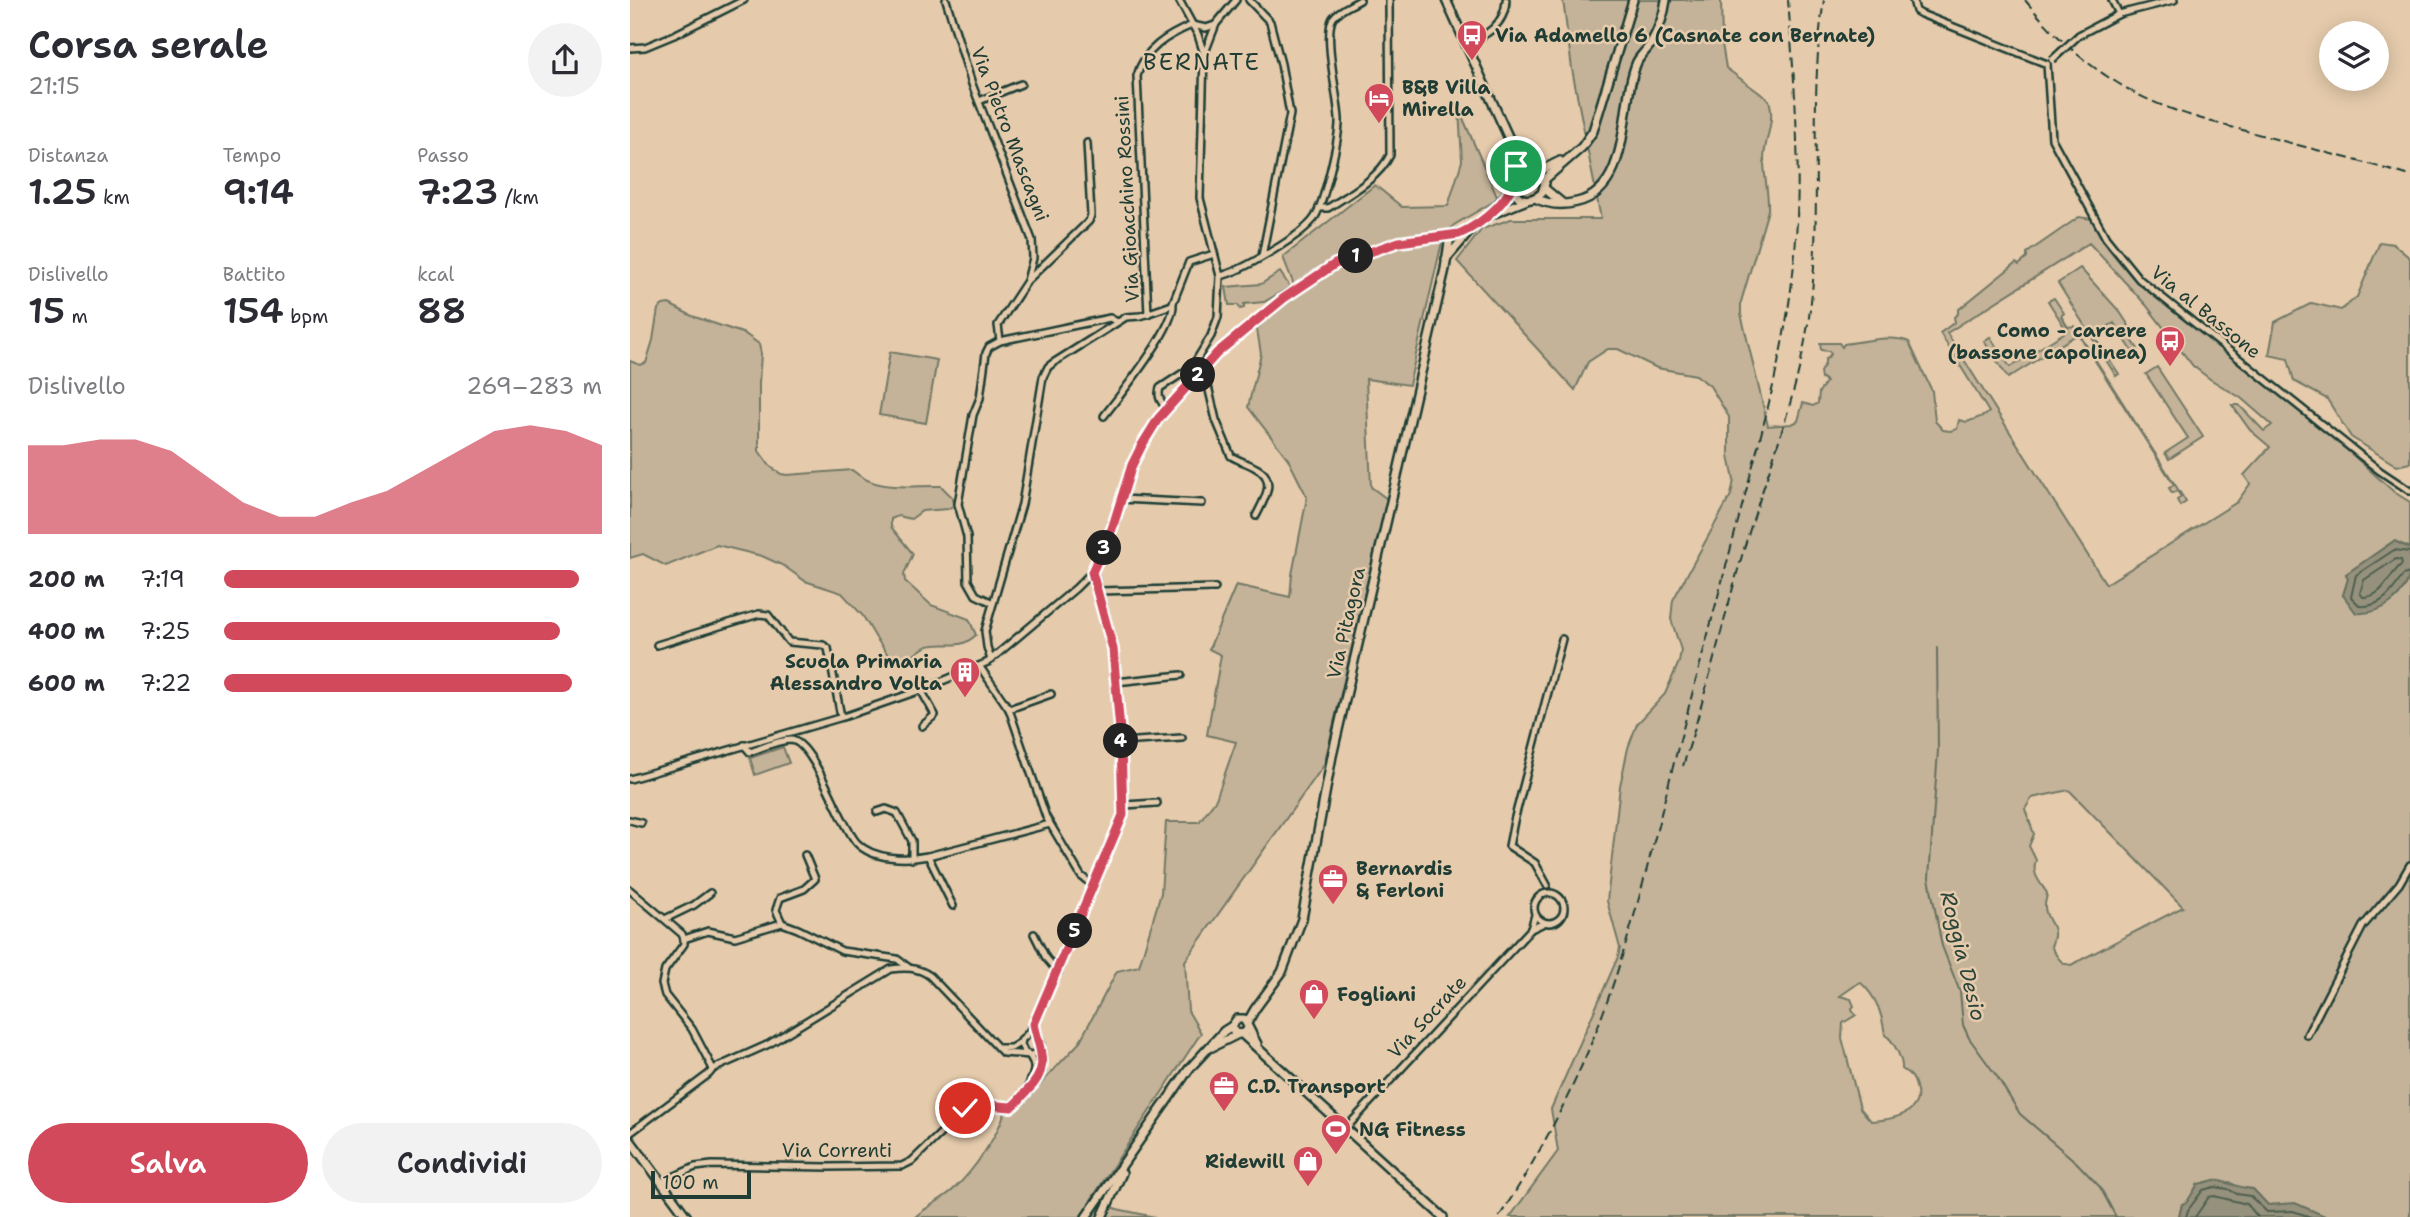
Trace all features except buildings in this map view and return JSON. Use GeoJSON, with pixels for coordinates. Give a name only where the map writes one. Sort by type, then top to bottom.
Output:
{"type":"FeatureCollection","features":[{"type":"Feature","properties":{"kind":"street"},"geometry":{"type":"LineString","coordinates":[[630,48],[645,47],[674,35],[744,0]]}},
{"type":"Feature","properties":{"kind":"street","name":"Via Pietro Mascagni"},"geometry":{"type":"LineString","coordinates":[[946,0],[979,101],[1028,226],[1033,258],[1027,281]]}},
{"type":"Feature","properties":{"kind":"street"},"geometry":{"type":"LineString","coordinates":[[1167,409],[1160,401],[1160,388],[1192,367],[1211,337],[1218,317],[1220,276],[1200,198],[1204,55],[1198,35],[1179,0]]}},
{"type":"Feature","properties":{"kind":"street"},"geometry":{"type":"LineString","coordinates":[[1204,55],[1216,24],[1236,0]]}},
{"type":"Feature","properties":{"kind":"street"},"geometry":{"type":"LineString","coordinates":[[1249,0],[1270,22],[1290,114],[1262,256]]}},
{"type":"Feature","properties":{"kind":"street"},"geometry":{"type":"LineString","coordinates":[[1220,276],[1238,270],[1276,248],[1310,223],[1319,208],[1339,123],[1331,22],[1335,15],[1360,0]]}},
{"type":"Feature","properties":{"kind":"street"},"geometry":{"type":"LineString","coordinates":[[1319,208],[1328,208],[1374,176],[1390,155],[1388,0]]}},
{"type":"Feature","properties":{"kind":"street"},"geometry":{"type":"LineString","coordinates":[[1446,0],[1515,152],[1529,169],[1538,172],[1567,158],[1582,147],[1593,131],[1633,0]]}},
{"type":"Feature","properties":{"kind":"street"},"geometry":{"type":"LineString","coordinates":[[1465,44],[1481,38],[1495,28],[1505,12],[1506,0]]}},
{"type":"Feature","properties":{"kind":"street"},"geometry":{"type":"LineString","coordinates":[[1514,185],[1517,195],[1566,205],[1588,200],[1600,190],[1617,157],[1637,60],[1649,47],[1664,15],[1666,0]]}},
{"type":"Feature","properties":{"kind":"street"},"geometry":{"type":"LineString","coordinates":[[1913,0],[1916,11],[1921,14],[2050,62],[2079,35],[2119,14],[2174,0]]}},
{"type":"Feature","properties":{"kind":"street"},"geometry":{"type":"LineString","coordinates":[[2112,0],[2119,14]]}},
{"type":"Feature","properties":{"kind":"street"},"geometry":{"type":"LineString","coordinates":[[1192,25],[1206,28],[1216,24]]}},
{"type":"Feature","properties":{"kind":"street","name":"Via Gioacchino Rossini"},"geometry":{"type":"LineString","coordinates":[[1148,314],[1138,71],[1162,39],[1192,25]]}},
{"type":"Feature","properties":{"kind":"street","name":"Via al Bassone"},"geometry":{"type":"LineString","coordinates":[[2050,62],[2052,139],[2106,238],[2140,279],[2380,471],[2410,491]]}},
{"type":"Feature","properties":{"kind":"street"},"geometry":{"type":"LineString","coordinates":[[979,101],[1021,84]]}},
{"type":"Feature","properties":{"kind":"street"},"geometry":{"type":"LineString","coordinates":[[1000,341],[998,325],[1027,281],[1089,220],[1091,215],[1087,143]]}},
{"type":"Feature","properties":{"kind":"street"},"geometry":{"type":"LineString","coordinates":[[1490,215],[1514,185],[1517,175],[1515,152]]}},
{"type":"Feature","properties":{"kind":"street"},"geometry":{"type":"LineString","coordinates":[[630,779],[841,717],[921,690],[980,667],[991,660],[1076,589],[1092,572],[1112,529],[1135,458],[1148,435],[1167,409],[1217,353],[1284,298],[1335,264],[1399,242],[1459,234],[1490,215],[1531,199],[1567,158]]}},
{"type":"Feature","properties":{"kind":"street"},"geometry":{"type":"LineString","coordinates":[[1517,175],[1529,169]]}},
{"type":"Feature","properties":{"kind":"street"},"geometry":{"type":"LineString","coordinates":[[1538,172],[1557,201],[1566,205]]}},
{"type":"Feature","properties":{"kind":"street"},"geometry":{"type":"LineString","coordinates":[[1446,260],[1476,225]]}},
{"type":"Feature","properties":{"kind":"street","name":"Via Pitagora"},"geometry":{"type":"LineString","coordinates":[[1246,1023],[1282,972],[1303,919],[1332,756],[1445,269],[1450,236]]}},
{"type":"Feature","properties":{"kind":"street"},"geometry":{"type":"LineString","coordinates":[[1266,237],[1276,248]]}},
{"type":"Feature","properties":{"kind":"street"},"geometry":{"type":"LineString","coordinates":[[1104,416],[1164,331],[1173,314],[1173,304],[1187,264],[1214,254]]}},
{"type":"Feature","properties":{"kind":"street"},"geometry":{"type":"LineString","coordinates":[[1033,258],[1039,262],[1048,261]]}},
{"type":"Feature","properties":{"kind":"street"},"geometry":{"type":"LineString","coordinates":[[991,660],[986,647],[985,631],[1022,504],[1038,397],[1045,372],[1054,363],[1126,317],[1148,314],[1173,304]]}},
{"type":"Feature","properties":{"kind":"street"},"geometry":{"type":"LineString","coordinates":[[993,603],[976,594],[968,581],[968,545],[958,505],[974,415],[980,398],[986,353],[989,347],[1000,341],[1110,317],[1117,322]]}},
{"type":"Feature","properties":{"kind":"street"},"geometry":{"type":"LineString","coordinates":[[1204,369],[1216,420],[1231,456],[1261,471],[1268,481],[1269,489],[1256,516]]}},
{"type":"Feature","properties":{"kind":"street"},"geometry":{"type":"LineString","coordinates":[[1121,499],[1202,503]]}},
{"type":"Feature","properties":{"kind":"street"},"geometry":{"type":"LineString","coordinates":[[1026,1092],[1035,1069],[1034,1063],[1021,1048],[1023,1039],[1034,1024],[1058,972],[1119,827],[1124,805],[1113,649],[1092,572]]}},
{"type":"Feature","properties":{"kind":"street"},"geometry":{"type":"LineString","coordinates":[[1099,592],[1215,587]]}},
{"type":"Feature","properties":{"kind":"street"},"geometry":{"type":"LineString","coordinates":[[657,645],[759,614],[768,615],[789,642],[823,645],[828,648],[841,717]]}},
{"type":"Feature","properties":{"kind":"street"},"geometry":{"type":"LineString","coordinates":[[1531,929],[1556,921],[1564,911],[1563,903],[1547,885],[1535,863],[1509,846],[1562,639]]}},
{"type":"Feature","properties":{"kind":"street"},"geometry":{"type":"LineString","coordinates":[[980,667],[1009,709],[1038,799],[1050,824],[1081,876],[1094,886]]}},
{"type":"Feature","properties":{"kind":"street"},"geometry":{"type":"LineString","coordinates":[[1116,682],[1181,675]]}},
{"type":"Feature","properties":{"kind":"street"},"geometry":{"type":"LineString","coordinates":[[921,690],[935,715],[922,726]]}},
{"type":"Feature","properties":{"kind":"street"},"geometry":{"type":"LineString","coordinates":[[1009,709],[1051,694]]}},
{"type":"Feature","properties":{"kind":"street"},"geometry":{"type":"LineString","coordinates":[[1121,742],[1182,738]]}},
{"type":"Feature","properties":{"kind":"street"},"geometry":{"type":"LineString","coordinates":[[744,745],[750,752],[791,740],[799,743],[810,757],[856,843],[881,855],[912,859],[1050,824]]}},
{"type":"Feature","properties":{"kind":"street"},"geometry":{"type":"LineString","coordinates":[[1124,805],[1157,803]]}},
{"type":"Feature","properties":{"kind":"street"},"geometry":{"type":"LineString","coordinates":[[877,812],[886,809],[897,813],[912,841],[912,859]]}},
{"type":"Feature","properties":{"kind":"street"},"geometry":{"type":"LineString","coordinates":[[630,820],[641,823]]}},
{"type":"Feature","properties":{"kind":"street"},"geometry":{"type":"LineString","coordinates":[[782,923],[776,910],[780,898],[804,889],[815,879],[805,855]]}},
{"type":"Feature","properties":{"kind":"street"},"geometry":{"type":"LineString","coordinates":[[928,856],[953,906]]}},
{"type":"Feature","properties":{"kind":"street"},"geometry":{"type":"LineString","coordinates":[[2307,1035],[2363,926],[2399,884],[2410,865]]}},
{"type":"Feature","properties":{"kind":"street"},"geometry":{"type":"LineString","coordinates":[[1531,929],[1535,915],[1533,906],[1547,885]]}},
{"type":"Feature","properties":{"kind":"street"},"geometry":{"type":"LineString","coordinates":[[630,891],[665,919],[684,939],[684,944],[665,970],[662,984],[665,995],[692,1029],[713,1069]]}},
{"type":"Feature","properties":{"kind":"street"},"geometry":{"type":"LineString","coordinates":[[1539,895],[1547,892],[1555,894]]}},
{"type":"Feature","properties":{"kind":"street"},"geometry":{"type":"LineString","coordinates":[[665,919],[694,905],[710,893]]}},
{"type":"Feature","properties":{"kind":"street"},"geometry":{"type":"LineString","coordinates":[[1535,915],[1544,923]]}},
{"type":"Feature","properties":{"kind":"street"},"geometry":{"type":"LineString","coordinates":[[684,939],[708,931],[735,937],[782,923],[842,951],[897,960],[908,967],[924,971],[1003,1053],[1027,1054],[1036,1053],[1040,1049]]}},
{"type":"Feature","properties":{"kind":"street","name":"Via Socrate"},"geometry":{"type":"LineString","coordinates":[[1347,1127],[1531,929]]}},
{"type":"Feature","properties":{"kind":"street"},"geometry":{"type":"LineString","coordinates":[[1034,934],[1046,958],[1058,972]]}},
{"type":"Feature","properties":{"kind":"street"},"geometry":{"type":"LineString","coordinates":[[630,1133],[713,1069],[769,1044],[883,973],[908,967]]}},
{"type":"Feature","properties":{"kind":"street"},"geometry":{"type":"LineString","coordinates":[[1087,1217],[1189,1069],[1237,1019],[1246,1023],[1259,1047]]}},
{"type":"Feature","properties":{"kind":"street"},"geometry":{"type":"LineString","coordinates":[[1205,1051],[1240,1034],[1246,1023]]}},
{"type":"Feature","properties":{"kind":"street"},"geometry":{"type":"LineString","coordinates":[[1026,1092],[1041,1072],[1040,1041],[1034,1024]]}},
{"type":"Feature","properties":{"kind":"street"},"geometry":{"type":"LineString","coordinates":[[1232,1026],[1234,1032],[1259,1047],[1443,1217]]}},
{"type":"Feature","properties":{"kind":"street"},"geometry":{"type":"LineString","coordinates":[[998,1048],[1012,1048],[1030,1035],[1037,1036]]}},
{"type":"Feature","properties":{"kind":"street","name":"Via Correnti"},"geometry":{"type":"LineString","coordinates":[[662,1182],[695,1167],[712,1165],[902,1166],[912,1161],[969,1106],[976,1104],[1011,1107],[1026,1092]]}},
{"type":"Feature","properties":{"kind":"street"},"geometry":{"type":"LineString","coordinates":[[630,1140],[687,1217]]}},
{"type":"Feature","properties":{"kind":"street"},"geometry":{"type":"LineString","coordinates":[[1103,1215],[1127,1161]]}},
{"type":"Feature","properties":{"kind":"street"},"geometry":{"type":"LineString","coordinates":[[1094,1206],[1103,1208],[1103,1215]]}},
{"type":"Feature","properties":{"kind":"shaded area"},"geometry":{"type":"Polygon","coordinates":[[[1563,0],[1721,0],[1722,44],[1726,68],[1769,100],[1771,108],[1764,160],[1768,210],[1741,302],[1741,314],[1768,426],[1792,424],[1798,421],[1803,403],[1813,406],[1818,403],[1819,392],[1826,382],[1821,379],[1820,372],[1831,354],[1821,350],[1820,343],[1839,343],[1842,347],[1844,344],[1886,339],[1909,342],[1932,391],[1935,421],[1943,430],[1957,429],[1959,420],[1967,422],[1986,415],[1989,412],[1940,333],[1955,322],[1954,317],[1958,310],[2016,263],[2019,265],[2027,258],[2027,253],[2079,217],[2092,219],[2108,248],[2133,278],[2325,430],[2394,492],[2410,502],[2410,548],[2394,541],[2346,574],[2348,579],[2343,595],[2404,589],[2410,574],[2410,1217],[2327,1217],[2295,1204],[2268,1205],[2253,1189],[2239,1188],[2230,1182],[2198,1184],[2187,1203],[2182,1204],[2179,1217],[1510,1217],[1558,1151],[1551,1109],[1618,957],[1620,948],[1607,901],[1620,786],[1628,748],[1637,724],[1665,694],[1679,662],[1681,650],[1671,619],[1673,600],[1731,495],[1734,480],[1729,456],[1729,417],[1710,386],[1696,375],[1657,368],[1618,349],[1608,349],[1588,362],[1575,390],[1457,261],[1482,229],[1511,219],[1601,219],[1572,69],[1563,0]],[[2089,243],[1947,333],[2106,584],[2237,502],[2250,484],[2244,475],[2270,447],[2250,430],[2232,405],[2239,405],[2264,431],[2272,425],[2241,398],[2193,366],[2146,305],[2089,243]],[[2069,790],[2032,798],[2025,809],[2034,834],[2029,846],[2036,860],[2035,874],[2047,893],[2045,911],[2054,933],[2051,946],[2061,961],[2071,965],[2183,907],[2069,790]],[[1860,982],[1840,996],[1851,999],[1856,1015],[1843,1023],[1842,1038],[1860,1108],[1871,1121],[1902,1115],[1914,1106],[1917,1089],[1912,1077],[1902,1069],[1894,1045],[1885,1035],[1875,1000],[1860,982]]]}},
{"type":"Feature","properties":{"kind":"shaded area"},"geometry":{"type":"Polygon","coordinates":[[[1459,109],[1498,199],[1454,225],[1442,242],[1409,385],[1366,379],[1371,487],[1387,499],[1324,765],[1185,961],[1188,1011],[1201,1033],[1091,1200],[1155,1217],[915,1217],[962,1181],[990,1143],[1004,1114],[1018,1108],[1079,1043],[1117,971],[1139,966],[1161,893],[1166,822],[1199,822],[1216,799],[1236,742],[1207,735],[1221,655],[1209,649],[1236,585],[1290,597],[1307,497],[1288,459],[1248,407],[1261,354],[1257,329],[1294,285],[1283,257],[1375,185],[1402,207],[1448,206],[1462,161],[1459,109]]]}},
{"type":"Feature","properties":{"kind":"shaded area"},"geometry":{"type":"Polygon","coordinates":[[[2380,242],[2393,244],[2410,258],[2410,463],[2397,466],[2351,437],[2327,399],[2294,381],[2288,359],[2269,355],[2275,322],[2312,303],[2341,310],[2357,297],[2380,242]]]}},
{"type":"Feature","properties":{"kind":"shaded area"},"geometry":{"type":"Polygon","coordinates":[[[2080,268],[2120,312],[2135,335],[2132,340],[2138,349],[2133,352],[2114,323],[2093,335],[2119,374],[2116,376],[2058,283],[2080,268]]]}},
{"type":"Feature","properties":{"kind":"shaded area"},"geometry":{"type":"Polygon","coordinates":[[[1280,272],[1290,287],[1264,302],[1244,304],[1244,308],[1229,305],[1226,287],[1261,284],[1280,272]]]}},
{"type":"Feature","properties":{"kind":"shaded area"},"geometry":{"type":"Polygon","coordinates":[[[2054,298],[2064,313],[2061,316],[2068,327],[2074,326],[2186,502],[2180,506],[2177,500],[2181,497],[2177,491],[2172,493],[2169,488],[2174,485],[2078,334],[2008,378],[1984,341],[1990,337],[2010,367],[2067,331],[2048,301],[2054,298]]]}},
{"type":"Feature","properties":{"kind":"shaded area"},"geometry":{"type":"Polygon","coordinates":[[[669,304],[692,316],[745,334],[759,344],[759,451],[770,466],[781,474],[852,470],[883,485],[941,486],[953,498],[954,505],[948,509],[922,511],[911,519],[898,516],[891,519],[891,527],[913,554],[904,574],[905,581],[931,605],[969,619],[976,635],[964,643],[928,646],[900,664],[894,663],[863,616],[842,593],[805,581],[784,566],[762,556],[717,545],[666,566],[643,554],[630,558],[630,361],[640,365],[646,363],[658,309],[669,304]]]}},
{"type":"Feature","properties":{"kind":"shaded area"},"geometry":{"type":"Polygon","coordinates":[[[890,352],[937,360],[926,423],[879,415],[890,352]]]}},
{"type":"Feature","properties":{"kind":"shaded area"},"geometry":{"type":"Polygon","coordinates":[[[2157,367],[2203,437],[2169,459],[2165,453],[2188,438],[2146,374],[2157,367]]]}},
{"type":"Feature","properties":{"kind":"shaded area"},"geometry":{"type":"Polygon","coordinates":[[[783,747],[789,763],[755,775],[750,758],[783,747]]]}},
{"type":"Feature","properties":{"kind":"water"},"geometry":{"type":"Polygon","coordinates":[[[2394,541],[2410,548],[2408,580],[2391,602],[2374,611],[2356,613],[2343,595],[2348,579],[2346,574],[2394,541]]]}},
{"type":"Feature","properties":{"kind":"water"},"geometry":{"type":"Polygon","coordinates":[[[2214,1180],[2253,1189],[2268,1205],[2295,1203],[2327,1217],[2179,1217],[2182,1204],[2187,1202],[2198,1184],[2214,1180]]]}},
{"type":"Feature","properties":{"kind":"waterway","name":"Roggia Desio"},"geometry":{"type":"LineString","coordinates":[[1937,648],[1938,750],[1929,878],[1942,946],[1960,992],[1963,1025],[2020,1114],[2076,1162],[2100,1187],[2116,1217]]}},
{"type":"Feature","properties":{"kind":"railway"},"geometry":{"type":"LineString","coordinates":[[1499,1217],[1543,1144],[1569,1093],[1593,1040],[1615,978],[1772,392],[1789,303],[1796,239],[1797,136],[1788,0]]}},
{"type":"Feature","properties":{"kind":"railway"},"geometry":{"type":"LineString","coordinates":[[1683,766],[1746,542],[1782,431],[1804,346],[1813,278],[1817,79],[1824,0]]}},
{"type":"Feature","properties":{"kind":"railway"},"geometry":{"type":"LineString","coordinates":[[2025,0],[2079,55],[2103,74],[2147,99],[2198,118],[2410,176]]}},
{"type":"Feature","properties":{"kind":"place","name":"Via Adamello 6 (Casnate con Bernate)"},"geometry":{"type":"Point","coordinates":[1472,62]}},
{"type":"Feature","properties":{"kind":"place","name":"B&B Villa Mirella"},"geometry":{"type":"Point","coordinates":[1379,125]}},
{"type":"Feature","properties":{"kind":"place","name":"Como - carcere (bassone capolinea)"},"geometry":{"type":"Point","coordinates":[2170,368]}},
{"type":"Feature","properties":{"kind":"place","name":"Scuola Primaria Alessandro Volta"},"geometry":{"type":"Point","coordinates":[965,699]}},
{"type":"Feature","properties":{"kind":"place","name":"Bernardis & Ferloni"},"geometry":{"type":"Point","coordinates":[1333,906]}},
{"type":"Feature","properties":{"kind":"place","name":"Fogliani"},"geometry":{"type":"Point","coordinates":[1314,1021]}},
{"type":"Feature","properties":{"kind":"place","name":"C.D. Transport"},"geometry":{"type":"Point","coordinates":[1224,1113]}},
{"type":"Feature","properties":{"kind":"place","name":"NG Fitness"},"geometry":{"type":"Point","coordinates":[1336,1156]}},
{"type":"Feature","properties":{"kind":"place","name":"Ridewill"},"geometry":{"type":"Point","coordinates":[1308,1188]}},
{"type":"Feature","properties":{"kind":"district","name":"BERNATE"},"geometry":{"type":"Point","coordinates":[1202,62]}},
{"type":"Feature","properties":{"kind":"route"},"geometry":{"type":"LineString","coordinates":[[965,1108],[972,1104],[1011,1107],[1039,1077],[1042,1068],[1041,1044],[1034,1024],[1123,815],[1121,742],[1113,649],[1092,572],[1112,529],[1132,465],[1142,445],[1158,419],[1217,353],[1284,298],[1335,264],[1376,248],[1468,231],[1490,215],[1514,185],[1516,166]]}}]}
